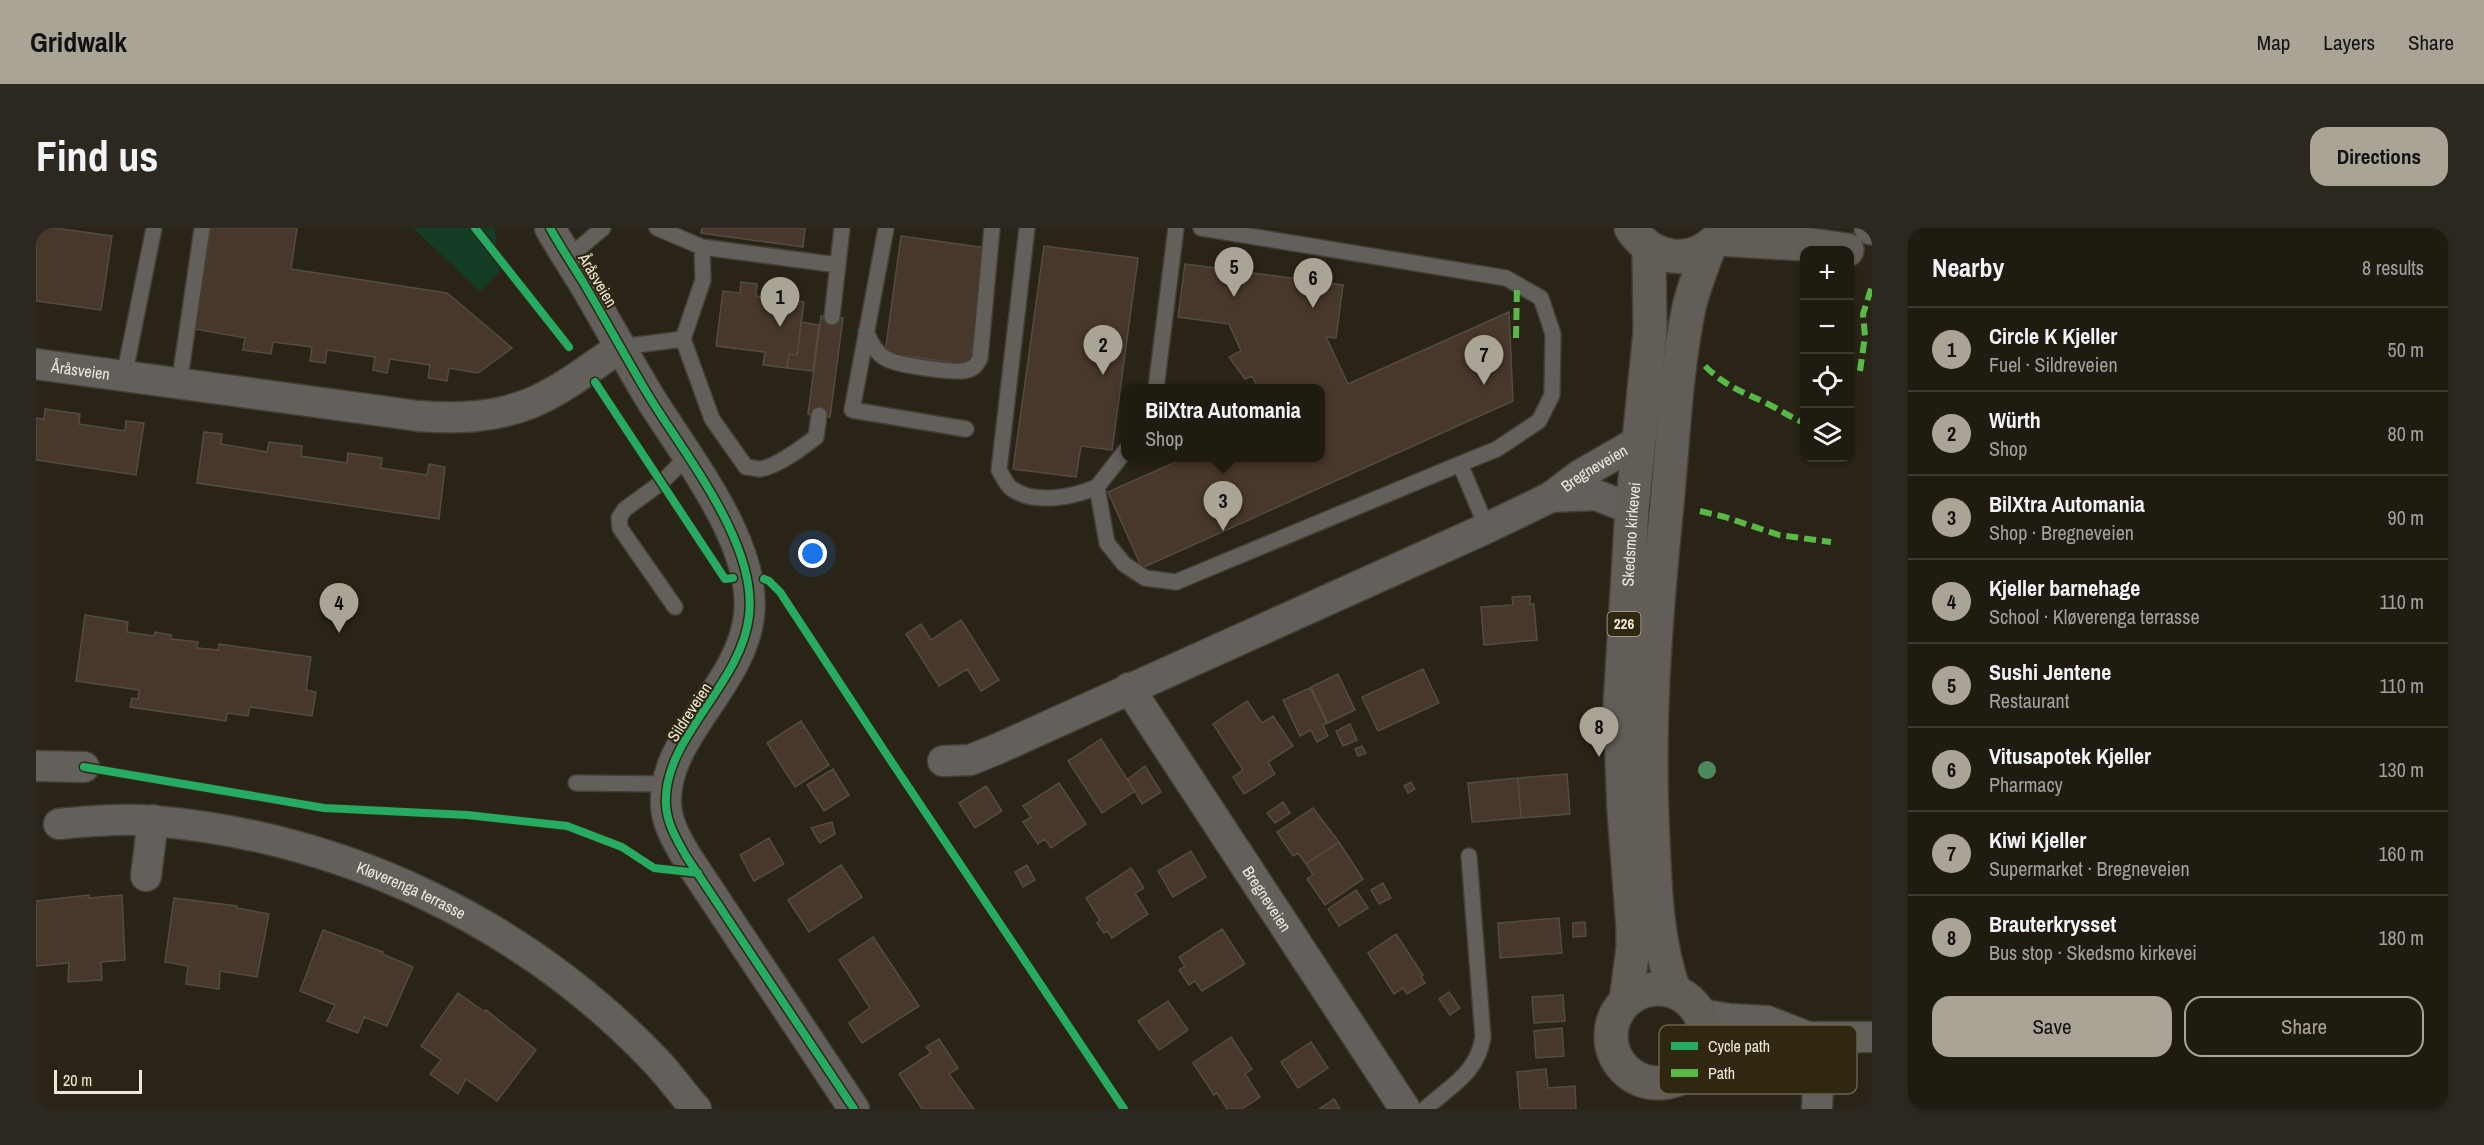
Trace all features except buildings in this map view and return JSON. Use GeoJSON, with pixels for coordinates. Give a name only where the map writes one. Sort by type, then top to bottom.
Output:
{"type":"FeatureCollection","features":[{"type":"Feature","properties":{"kind":"highway"},"geometry":{"type":"LineString","coordinates":[[1640,238],[1673,257],[1698,254],[1717,238],[1817,246]]}},
{"type":"Feature","properties":{"kind":"highway","name":"Skedsmo kirkevei"},"geometry":{"type":"LineString","coordinates":[[1626,1001],[1633,948],[1633,928],[1624,811],[1620,706],[1632,509],[1650,332],[1640,238]]}},
{"type":"Feature","properties":{"kind":"highway","name":"Skedsmo kirkevei"},"geometry":{"type":"LineString","coordinates":[[1674,992],[1661,947],[1658,927],[1651,804],[1651,702],[1659,579],[1679,371],[1690,304],[1717,238]]}},
{"type":"Feature","properties":{"kind":"highway"},"geometry":{"type":"LineString","coordinates":[[1854,251],[1872,252]]}},
{"type":"Feature","properties":{"kind":"highway"},"geometry":{"type":"LineString","coordinates":[[1626,1001],[1649,990],[1674,992],[1693,1004],[1700,1014],[1703,1025]]}},
{"type":"Feature","properties":{"kind":"highway","name":"226"},"geometry":{"type":"LineString","coordinates":[[1626,1001],[1617,1012],[1610,1039],[1617,1060],[1631,1076],[1641,1109]]}},
{"type":"Feature","properties":{"kind":"highway"},"geometry":{"type":"LineString","coordinates":[[1631,1076],[1643,1082],[1659,1084]]}},
{"type":"Feature","properties":{"kind":"street","name":"Åråsveien"},"geometry":{"type":"LineString","coordinates":[[36,364],[418,416],[455,418],[502,412],[532,403],[621,347],[550,228]]}},
{"type":"Feature","properties":{"kind":"street","name":"Sildreveien"},"geometry":{"type":"LineString","coordinates":[[621,347],[730,529],[748,578],[751,598],[749,618],[737,658],[680,750],[667,784],[666,806],[676,839],[854,1109]]}},
{"type":"Feature","properties":{"kind":"street","name":"Bregneveien"},"geometry":{"type":"LineString","coordinates":[[943,761],[970,760],[1487,528],[1551,497],[1580,475],[1639,441]]}},
{"type":"Feature","properties":{"kind":"street","name":"Bregneveien"},"geometry":{"type":"LineString","coordinates":[[1551,497],[1596,495],[1632,509]]}},
{"type":"Feature","properties":{"kind":"street","name":"Bregneveien"},"geometry":{"type":"LineString","coordinates":[[1129,688],[1405,1109]]}},
{"type":"Feature","properties":{"kind":"street"},"geometry":{"type":"LineString","coordinates":[[36,766],[84,767]]}},
{"type":"Feature","properties":{"kind":"street","name":"Kløverenga terrasse"},"geometry":{"type":"LineString","coordinates":[[59,824],[119,819],[204,826],[315,850],[357,865],[445,903],[502,934],[580,991],[652,1057],[696,1109]]}},
{"type":"Feature","properties":{"kind":"street"},"geometry":{"type":"LineString","coordinates":[[146,876],[153,820]]}},
{"type":"Feature","properties":{"kind":"street"},"geometry":{"type":"LineString","coordinates":[[1700,1014],[1767,1021],[1779,1025]]}},
{"type":"Feature","properties":{"kind":"street"},"geometry":{"type":"LineString","coordinates":[[1816,1094],[1817,1109]]}},
{"type":"Feature","properties":{"kind":"lane","name":"Åråsveien"},"geometry":{"type":"LineString","coordinates":[[124,377],[154,228]]}},
{"type":"Feature","properties":{"kind":"lane"},"geometry":{"type":"LineString","coordinates":[[568,257],[603,228]]}},
{"type":"Feature","properties":{"kind":"lane"},"geometry":{"type":"LineString","coordinates":[[657,228],[702,247],[838,266]]}},
{"type":"Feature","properties":{"kind":"lane"},"geometry":{"type":"LineString","coordinates":[[832,317],[842,228]]}},
{"type":"Feature","properties":{"kind":"lane"},"geometry":{"type":"LineString","coordinates":[[886,228],[852,410],[966,429]]}},
{"type":"Feature","properties":{"kind":"lane"},"geometry":{"type":"LineString","coordinates":[[866,332],[878,353],[887,360],[907,365],[966,371],[975,367],[980,358],[992,228]]}},
{"type":"Feature","properties":{"kind":"lane"},"geometry":{"type":"LineString","coordinates":[[1027,228],[999,470],[1010,488],[1027,497],[1075,496],[1097,487],[1121,455]]}},
{"type":"Feature","properties":{"kind":"lane"},"geometry":{"type":"LineString","coordinates":[[1156,384],[1176,228]]}},
{"type":"Feature","properties":{"kind":"lane"},"geometry":{"type":"LineString","coordinates":[[1097,487],[1107,543],[1118,557],[1124,564],[1145,578],[1176,582],[1497,449],[1539,421],[1552,395],[1553,334],[1541,298],[1506,278],[1201,228]]}},
{"type":"Feature","properties":{"kind":"lane"},"geometry":{"type":"LineString","coordinates":[[179,385],[202,229]]}},
{"type":"Feature","properties":{"kind":"lane"},"geometry":{"type":"LineString","coordinates":[[702,247],[703,280],[683,339],[712,419],[746,467],[760,469],[784,458],[816,437],[819,415]]}},
{"type":"Feature","properties":{"kind":"lane"},"geometry":{"type":"LineString","coordinates":[[621,347],[683,339]]}},
{"type":"Feature","properties":{"kind":"lane"},"geometry":{"type":"LineString","coordinates":[[675,607],[620,528],[619,518],[626,509],[662,482],[687,457]]}},
{"type":"Feature","properties":{"kind":"lane"},"geometry":{"type":"LineString","coordinates":[[1460,464],[1487,528]]}},
{"type":"Feature","properties":{"kind":"lane"},"geometry":{"type":"LineString","coordinates":[[576,783],[667,784]]}},
{"type":"Feature","properties":{"kind":"lane"},"geometry":{"type":"LineString","coordinates":[[1425,1109],[1466,1075],[1476,1063],[1482,1044],[1483,1023],[1469,856]]}},
{"type":"Feature","properties":{"kind":"green space"},"geometry":{"type":"Polygon","coordinates":[[[413,228],[495,228],[499,272],[480,291],[413,228]]]}},
{"type":"Feature","properties":{"kind":"marked path"},"geometry":{"type":"LineString","coordinates":[[1516,338],[1517,285]]}},
{"type":"Feature","properties":{"kind":"marked path"},"geometry":{"type":"LineString","coordinates":[[1860,371],[1865,336],[1863,314],[1872,286]]}},
{"type":"Feature","properties":{"kind":"marked path"},"geometry":{"type":"LineString","coordinates":[[1705,366],[1728,385],[1800,421]]}},
{"type":"Feature","properties":{"kind":"marked path"},"geometry":{"type":"LineString","coordinates":[[1700,511],[1779,535],[1831,542]]}},
{"type":"Feature","properties":{"kind":"cycle path"},"geometry":{"type":"LineString","coordinates":[[475,228],[569,347]]}},
{"type":"Feature","properties":{"kind":"cycle path"},"geometry":{"type":"LineString","coordinates":[[550,228],[647,393],[715,500],[742,559],[749,588],[749,616],[743,641],[732,666],[688,734],[676,757],[668,781],[666,805],[670,825],[686,856],[854,1109]]}},
{"type":"Feature","properties":{"kind":"cycle path"},"geometry":{"type":"LineString","coordinates":[[595,382],[725,579],[733,578]]}},
{"type":"Feature","properties":{"kind":"cycle path"},"geometry":{"type":"LineString","coordinates":[[764,579],[780,592],[1124,1109]]}},
{"type":"Feature","properties":{"kind":"cycle path"},"geometry":{"type":"LineString","coordinates":[[84,767],[324,808],[467,815],[567,826],[622,847],[654,868],[698,873]]}},
{"type":"Feature","properties":{"kind":"place","name":"Sushi Jentene"},"geometry":{"type":"Point","coordinates":[1234,297]}},
{"type":"Feature","properties":{"kind":"place","name":"Vitusapotek Kjeller"},"geometry":{"type":"Point","coordinates":[1313,308]}},
{"type":"Feature","properties":{"kind":"place","name":"Circle K Kjeller"},"geometry":{"type":"Point","coordinates":[780,327]}},
{"type":"Feature","properties":{"kind":"place","name":"Würth"},"geometry":{"type":"Point","coordinates":[1103,375]}},
{"type":"Feature","properties":{"kind":"place","name":"Kiwi Kjeller"},"geometry":{"type":"Point","coordinates":[1484,385]}},
{"type":"Feature","properties":{"kind":"place","name":"BilXtra Automania"},"geometry":{"type":"Point","coordinates":[1223,531]}},
{"type":"Feature","properties":{"kind":"place","name":"Kjeller barnehage"},"geometry":{"type":"Point","coordinates":[339,633]}},
{"type":"Feature","properties":{"kind":"place","name":"Brauterkrysset"},"geometry":{"type":"Point","coordinates":[1599,757]}}]}
